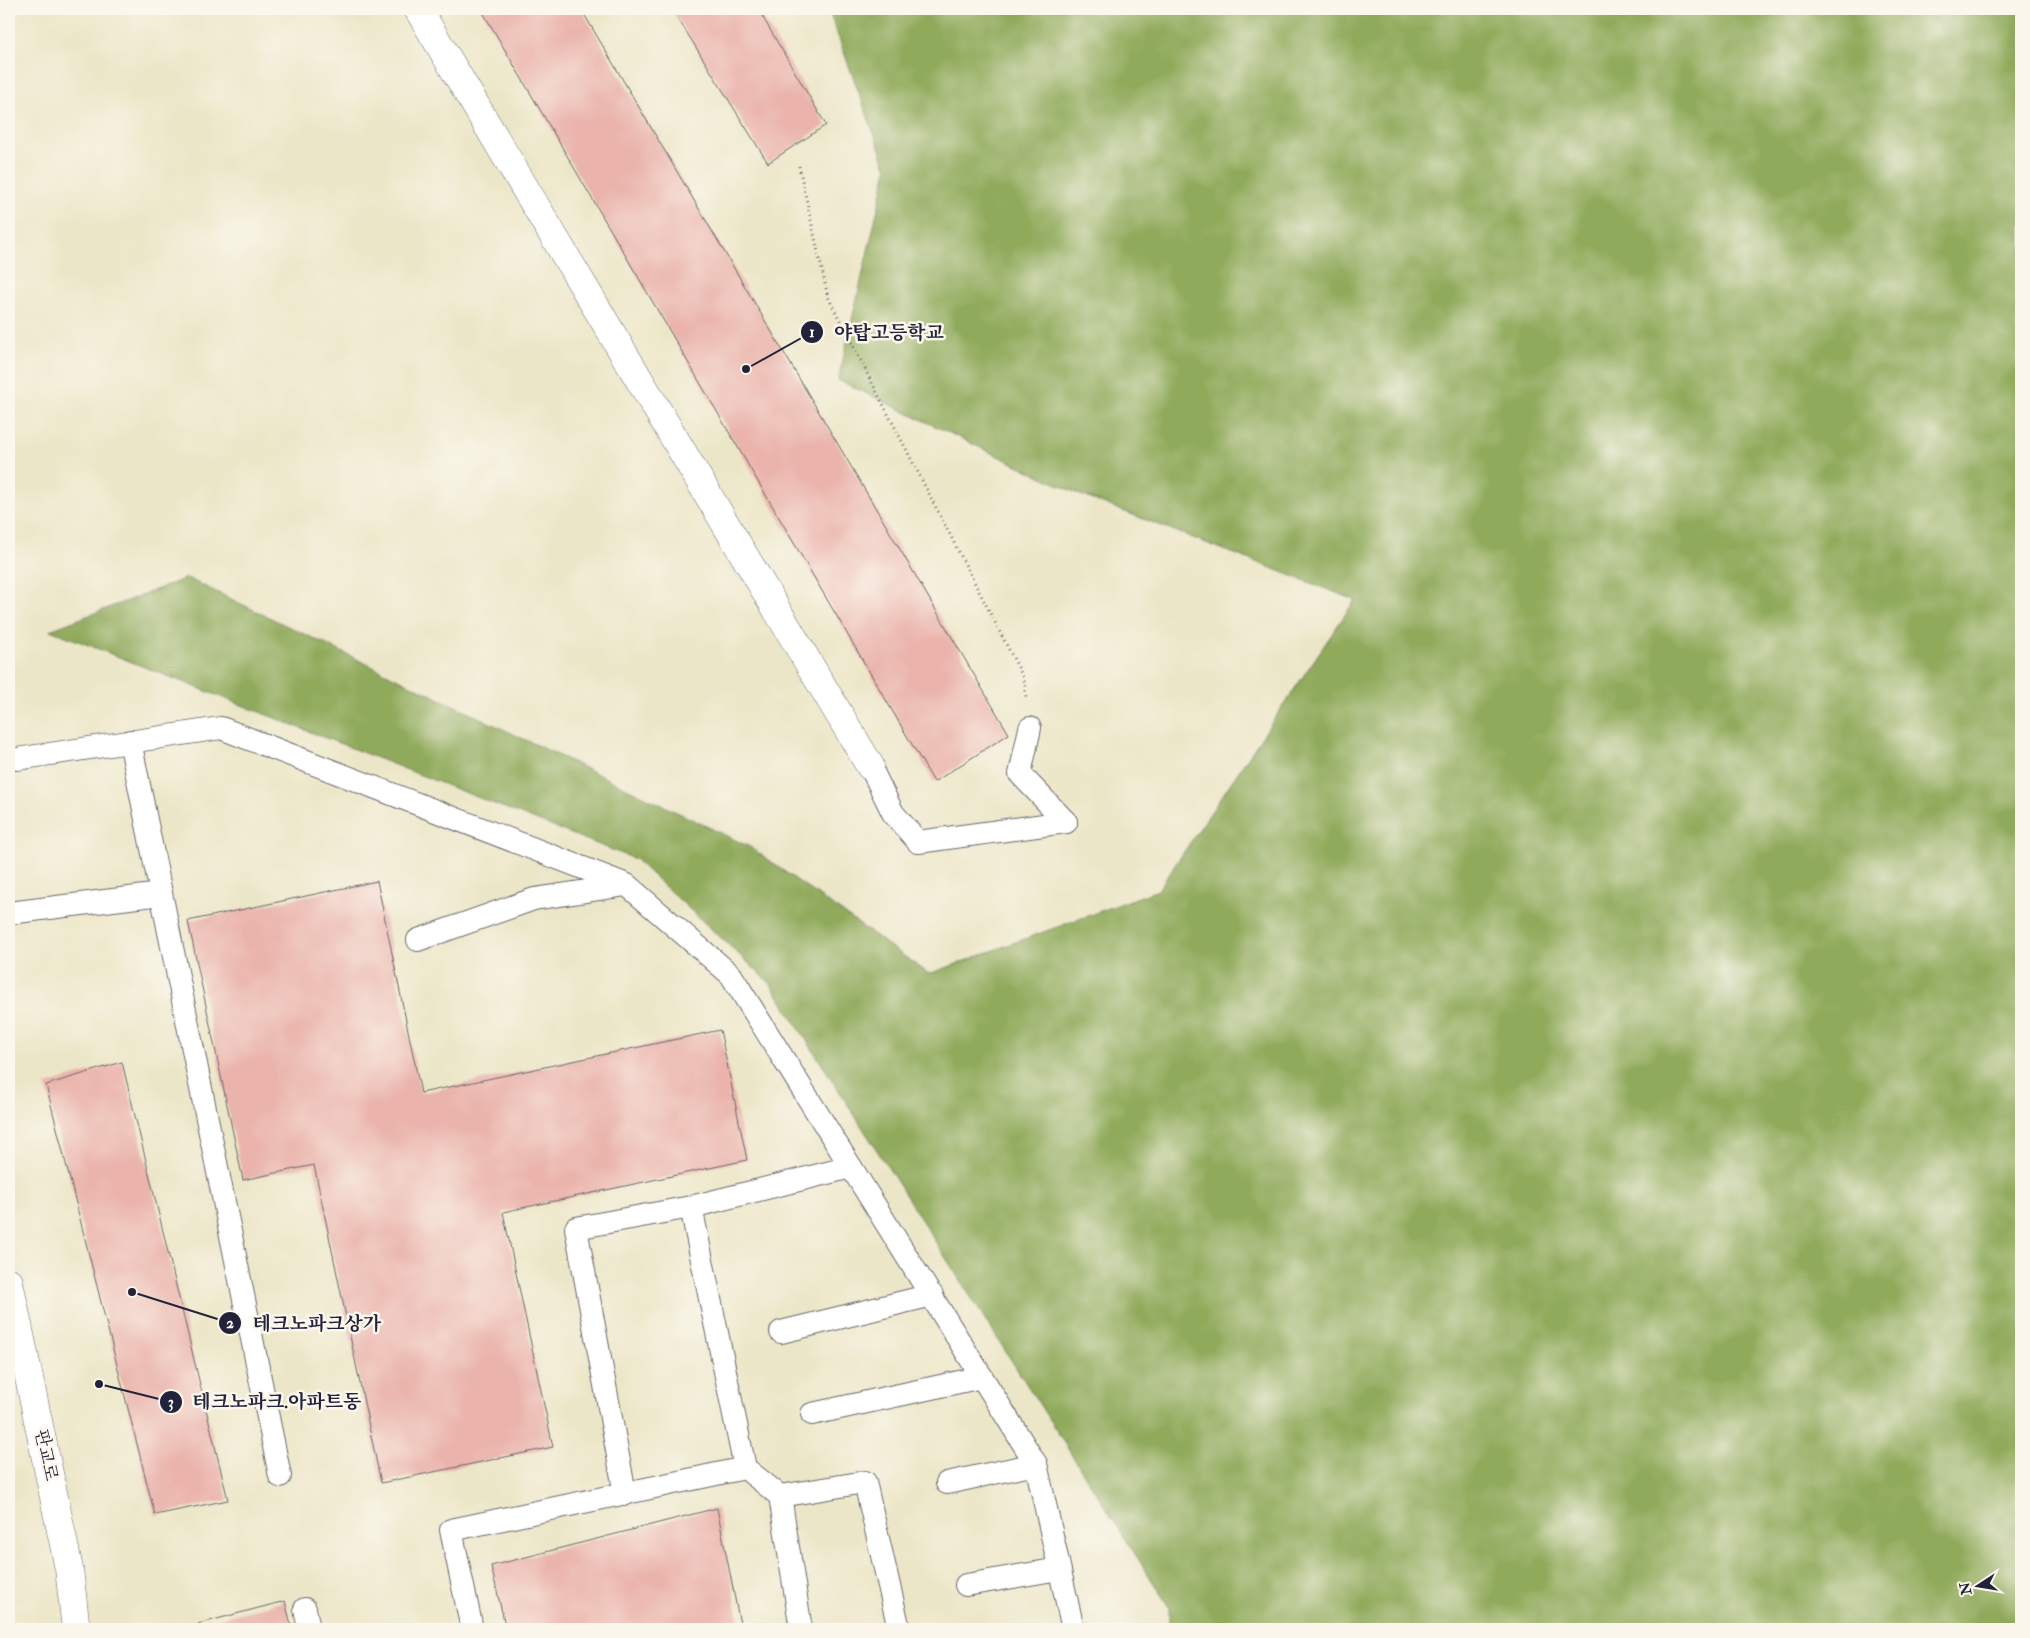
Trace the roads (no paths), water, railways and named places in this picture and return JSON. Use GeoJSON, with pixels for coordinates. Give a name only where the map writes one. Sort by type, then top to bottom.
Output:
{"type":"FeatureCollection","features":[{"type":"Feature","properties":{"kind":"street"},"geometry":{"type":"LineString","coordinates":[[418,9],[870,766]]}},
{"type":"Feature","properties":{"kind":"street","name":"판교로"},"geometry":{"type":"LineString","coordinates":[[9,1282],[69,1569],[76,1629]]}},
{"type":"Feature","properties":{"kind":"lane"},"geometry":{"type":"LineString","coordinates":[[16,759],[221,728],[627,885],[731,975],[1036,1464],[1073,1629]]}},
{"type":"Feature","properties":{"kind":"lane"},"geometry":{"type":"LineString","coordinates":[[870,766],[892,813],[918,842],[1066,822],[1020,774],[1030,728]]}},
{"type":"Feature","properties":{"kind":"lane"},"geometry":{"type":"LineString","coordinates":[[130,741],[280,1476]]}},
{"type":"Feature","properties":{"kind":"lane"},"geometry":{"type":"LineString","coordinates":[[418,940],[534,899],[627,885]]}},
{"type":"Feature","properties":{"kind":"lane"},"geometry":{"type":"LineString","coordinates":[[9,914],[161,894]]}},
{"type":"Feature","properties":{"kind":"lane"},"geometry":{"type":"LineString","coordinates":[[625,1494],[576,1228],[691,1207],[852,1167]]}},
{"type":"Feature","properties":{"kind":"lane"},"geometry":{"type":"LineString","coordinates":[[691,1207],[744,1468],[780,1496],[802,1629]]}},
{"type":"Feature","properties":{"kind":"lane"},"geometry":{"type":"LineString","coordinates":[[781,1332],[932,1295]]}},
{"type":"Feature","properties":{"kind":"lane"},"geometry":{"type":"LineString","coordinates":[[812,1414],[982,1377]]}},
{"type":"Feature","properties":{"kind":"lane"},"geometry":{"type":"LineString","coordinates":[[947,1483],[1036,1464]]}},
{"type":"Feature","properties":{"kind":"lane"},"geometry":{"type":"LineString","coordinates":[[472,1629],[451,1530],[744,1468]]}},
{"type":"Feature","properties":{"kind":"lane"},"geometry":{"type":"LineString","coordinates":[[780,1496],[865,1482],[899,1629]]}},
{"type":"Feature","properties":{"kind":"lane"},"geometry":{"type":"LineString","coordinates":[[966,1585],[1059,1569]]}},
{"type":"Feature","properties":{"kind":"place","name":"야탑고등학교"},"geometry":{"type":"Point","coordinates":[746,369]}},
{"type":"Feature","properties":{"kind":"place","name":"테크노파크상가"},"geometry":{"type":"Point","coordinates":[132,1292]}},
{"type":"Feature","properties":{"kind":"place","name":"테크노파크.아파트동"},"geometry":{"type":"Point","coordinates":[99,1384]}}]}
